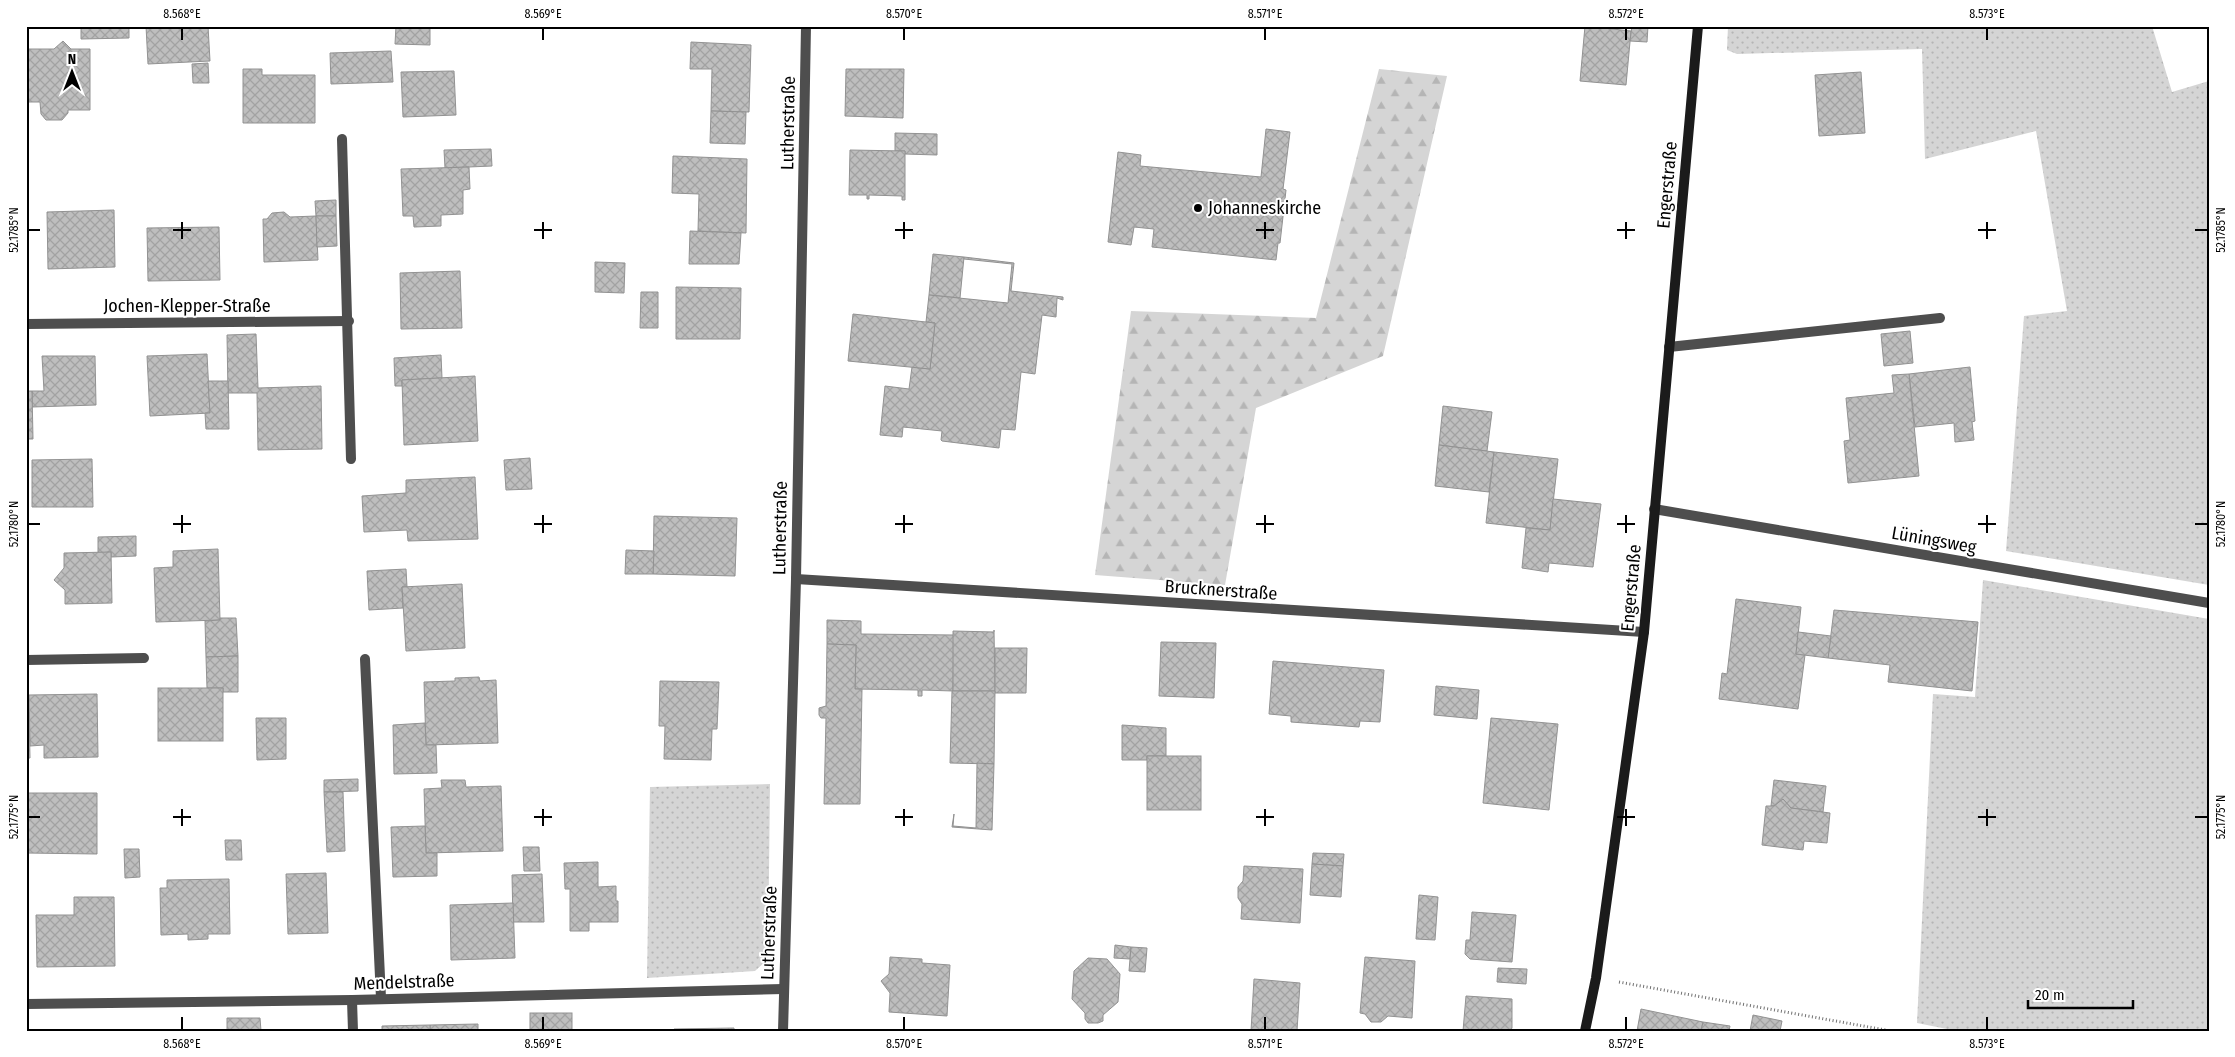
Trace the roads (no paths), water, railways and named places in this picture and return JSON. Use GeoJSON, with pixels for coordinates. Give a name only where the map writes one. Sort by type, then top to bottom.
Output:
{"type":"FeatureCollection","features":[{"type":"Feature","properties":{"kind":"main road","name":"Engerstraße"},"geometry":{"type":"LineString","coordinates":[[1585,1031],[1596,978],[1644,632],[1698,26]]}},
{"type":"Feature","properties":{"kind":"street","name":"Lutherstraße"},"geometry":{"type":"LineString","coordinates":[[783,1031],[796,579],[806,26]]}},
{"type":"Feature","properties":{"kind":"street"},"geometry":{"type":"LineString","coordinates":[[342,139],[349,321],[351,459]]}},
{"type":"Feature","properties":{"kind":"street"},"geometry":{"type":"LineString","coordinates":[[1669,346],[1940,318]]}},
{"type":"Feature","properties":{"kind":"street","name":"Jochen-Klepper-Straße"},"geometry":{"type":"LineString","coordinates":[[26,324],[349,321]]}},
{"type":"Feature","properties":{"kind":"street","name":"Lüningsweg"},"geometry":{"type":"LineString","coordinates":[[1654,509],[2209,603]]}},
{"type":"Feature","properties":{"kind":"street","name":"Brucknerstraße"},"geometry":{"type":"LineString","coordinates":[[796,579],[1644,632]]}},
{"type":"Feature","properties":{"kind":"street"},"geometry":{"type":"LineString","coordinates":[[26,660],[144,658]]}},
{"type":"Feature","properties":{"kind":"street"},"geometry":{"type":"LineString","coordinates":[[365,660],[381,998]]}},
{"type":"Feature","properties":{"kind":"street","name":"Mendelstraße"},"geometry":{"type":"LineString","coordinates":[[26,1004],[352,1000],[784,989]]}},
{"type":"Feature","properties":{"kind":"street"},"geometry":{"type":"LineString","coordinates":[[352,1000],[353,1031]]}},
{"type":"Feature","properties":{"kind":"place","name":"Johanneskirche"},"geometry":{"type":"Point","coordinates":[1198,208]}}]}
